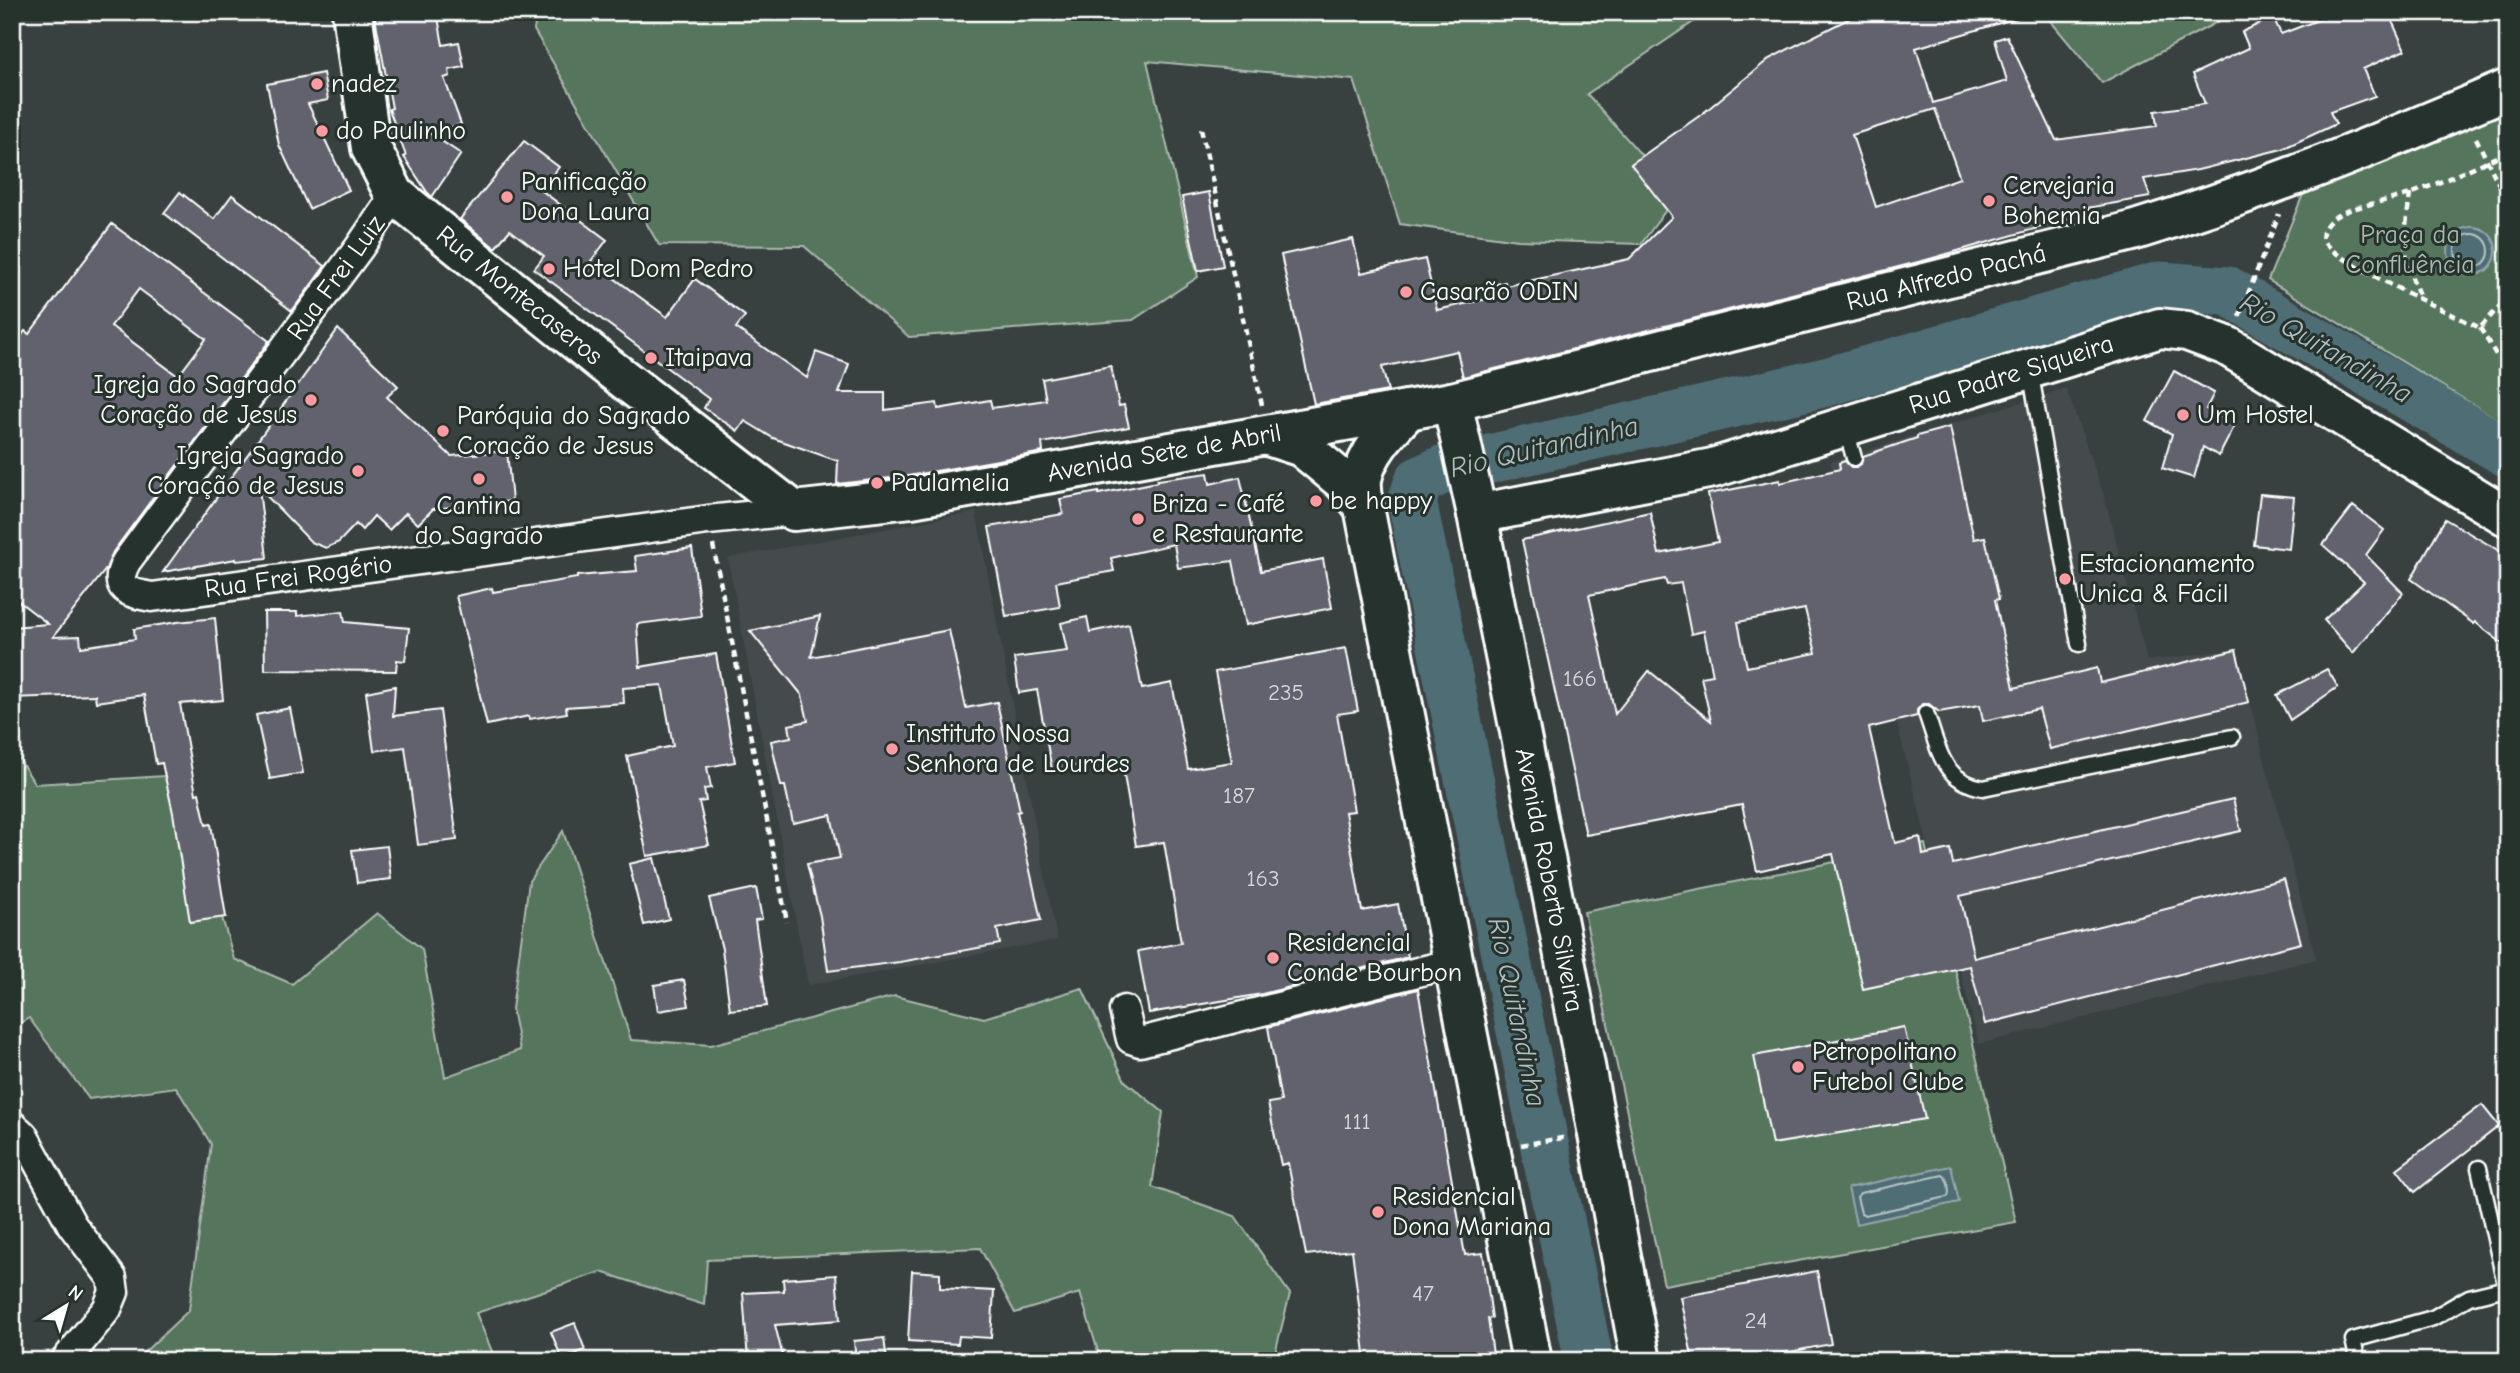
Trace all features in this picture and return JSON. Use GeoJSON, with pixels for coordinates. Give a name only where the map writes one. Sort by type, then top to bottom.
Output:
{"type":"FeatureCollection","features":[{"type":"Feature","properties":{"kind":"main road","name":"Rua Montecaseros"},"geometry":{"type":"LineString","coordinates":[[352,12],[371,148],[395,195],[603,363],[794,510]]}},
{"type":"Feature","properties":{"kind":"main road","name":"Rua Alfredo Pachá"},"geometry":{"type":"LineString","coordinates":[[1454,416],[2215,206],[2508,89]]}},
{"type":"Feature","properties":{"kind":"main road","name":"Rua Padre Siqueira"},"geometry":{"type":"LineString","coordinates":[[1476,509],[1850,442],[2030,368],[2160,328],[2187,331],[2227,346],[2508,517]]}},
{"type":"Feature","properties":{"kind":"main road","name":"Avenida Sete de Abril"},"geometry":{"type":"LineString","coordinates":[[794,510],[911,498],[1408,410],[1454,416]]}},
{"type":"Feature","properties":{"kind":"main road"},"geometry":{"type":"LineString","coordinates":[[1408,410],[1387,433],[1370,458],[1362,480],[1364,507],[1532,1361]]}},
{"type":"Feature","properties":{"kind":"main road","name":"Avenida Roberto Silveira"},"geometry":{"type":"LineString","coordinates":[[1454,416],[1476,509],[1641,1361]]}},
{"type":"Feature","properties":{"kind":"main road"},"geometry":{"type":"LineString","coordinates":[[1268,436],[1302,447],[1343,481],[1364,507]]}},
{"type":"Feature","properties":{"kind":"street","name":"Rua Frei Luiz"},"geometry":{"type":"LineString","coordinates":[[126,562],[359,248],[395,195]]}},
{"type":"Feature","properties":{"kind":"street","name":"Rua Frei Rogério"},"geometry":{"type":"LineString","coordinates":[[126,562],[120,574],[120,582],[125,590],[152,597],[794,510]]}},
{"type":"Feature","properties":{"kind":"street"},"geometry":{"type":"LineString","coordinates":[[1124,1010],[1130,1039],[1140,1042],[1453,962]]}},
{"type":"Feature","properties":{"kind":"street"},"geometry":{"type":"LineString","coordinates":[[12,1125],[23,1135],[72,1224],[112,1278],[114,1292],[107,1309],[65,1361]]}},
{"type":"Feature","properties":{"kind":"lane"},"geometry":{"type":"LineString","coordinates":[[2030,368],[2079,644]]}},
{"type":"Feature","properties":{"kind":"lane"},"geometry":{"type":"LineString","coordinates":[[1926,713],[1942,757],[1951,773],[1967,785],[1983,788],[2232,737]]}},
{"type":"Feature","properties":{"kind":"lane"},"geometry":{"type":"LineString","coordinates":[[2358,1361],[2353,1340],[2433,1318],[2469,1297],[2506,1288],[2479,1168]]}},
{"type":"Feature","properties":{"kind":"path"},"geometry":{"type":"LineString","coordinates":[[1200,129],[1268,436]]}},
{"type":"Feature","properties":{"kind":"path"},"geometry":{"type":"LineString","coordinates":[[2508,152],[2411,193],[2338,215],[2323,231],[2323,240],[2328,248],[2355,266],[2480,328],[2498,358],[2508,368]]}},
{"type":"Feature","properties":{"kind":"path"},"geometry":{"type":"LineString","coordinates":[[2487,161],[2508,203]]}},
{"type":"Feature","properties":{"kind":"path"},"geometry":{"type":"LineString","coordinates":[[2411,193],[2404,242],[2405,257],[2421,298]]}},
{"type":"Feature","properties":{"kind":"path"},"geometry":{"type":"LineString","coordinates":[[2227,346],[2263,254]]}},
{"type":"Feature","properties":{"kind":"path"},"geometry":{"type":"LineString","coordinates":[[2480,328],[2508,297]]}},
{"type":"Feature","properties":{"kind":"path"},"geometry":{"type":"LineString","coordinates":[[708,520],[787,922]]}},
{"type":"Feature","properties":{"kind":"path"},"geometry":{"type":"LineString","coordinates":[[1489,1150],[1598,1132]]}},
{"type":"Feature","properties":{"kind":"shaded area"},"geometry":{"type":"Polygon","coordinates":[[[2066,388],[2104,496],[2147,661],[2236,649],[2316,959],[1979,1044],[1830,462],[2066,388]]]}},
{"type":"Feature","properties":{"kind":"shaded area","name":"Instituto Nossa Senhora de Lourdes"},"geometry":{"type":"Polygon","coordinates":[[[976,512],[1057,940],[808,985],[728,558],[976,512]]]}},
{"type":"Feature","properties":{"kind":"green space"},"geometry":{"type":"Polygon","coordinates":[[[537,12],[1708,12],[1587,94],[1677,195],[1641,244],[1518,240],[1400,224],[1354,80],[1147,61],[1198,277],[1133,320],[909,337],[804,246],[659,245],[534,30],[537,12]]]}},
{"type":"Feature","properties":{"kind":"green space"},"geometry":{"type":"Polygon","coordinates":[[[2043,12],[2236,12],[2102,83],[2043,12]]]}},
{"type":"Feature","properties":{"kind":"green space","name":"Praça da Confluência"},"geometry":{"type":"Polygon","coordinates":[[[2508,106],[2508,426],[2268,280],[2306,187],[2508,106]]]}},
{"type":"Feature","properties":{"kind":"green space"},"geometry":{"type":"Polygon","coordinates":[[[12,748],[35,784],[181,775],[234,959],[292,984],[377,913],[422,949],[445,1077],[520,1050],[512,1009],[529,881],[563,831],[631,1040],[711,1045],[895,996],[984,1018],[1082,988],[1125,1081],[1163,1112],[1152,1187],[1235,1216],[1290,1294],[1273,1361],[1101,1361],[1080,1293],[1015,1313],[980,1248],[707,1260],[704,1305],[601,1272],[476,1313],[496,1361],[135,1361],[189,1310],[211,1144],[176,1087],[89,1099],[29,1018],[12,1028],[12,748]]]}},
{"type":"Feature","properties":{"kind":"green space","name":"Petropolitano Futebol Clube"},"geometry":{"type":"Polygon","coordinates":[[[1925,844],[2016,1222],[1664,1285],[1584,912],[1925,844]]]}},
{"type":"Feature","properties":{"kind":"water"},"geometry":{"type":"Polygon","coordinates":[[[2472,227],[2489,234],[2496,251],[2489,268],[2472,275],[2455,268],[2448,251],[2455,234],[2472,227]]]}},
{"type":"Feature","properties":{"kind":"water"},"geometry":{"type":"Polygon","coordinates":[[[1951,1166],[1959,1202],[1856,1224],[1848,1188],[1951,1166]]]}},
{"type":"Feature","properties":{"kind":"building"},"geometry":{"type":"Polygon","coordinates":[[[374,12],[437,12],[443,45],[459,42],[464,67],[449,70],[450,76],[444,78],[461,124],[431,134],[461,154],[432,197],[404,157],[406,156],[389,109],[392,108],[374,12]]]}},
{"type":"Feature","properties":{"kind":"building","name":"Cervejaria Bohemia"},"geometry":{"type":"Polygon","coordinates":[[[1862,12],[2016,12],[2017,18],[1916,48],[1933,103],[2007,81],[1995,40],[2007,36],[2056,140],[2157,126],[2155,111],[2205,104],[2193,74],[2249,48],[2242,32],[2273,17],[2281,34],[2339,12],[2388,12],[2405,50],[2363,69],[2375,96],[2330,112],[2336,124],[2282,149],[2198,170],[2144,179],[2150,197],[2087,208],[2090,213],[1926,260],[1463,377],[1457,351],[1382,367],[1388,391],[1314,404],[1281,255],[1353,239],[1361,273],[1425,259],[1437,310],[1487,299],[1484,287],[1505,282],[1506,286],[1629,259],[1672,217],[1631,164],[1702,114],[1769,59],[1862,12]],[[1935,109],[1852,135],[1876,207],[1960,178],[1935,109]]]}},
{"type":"Feature","properties":{"kind":"building"},"geometry":{"type":"Polygon","coordinates":[[[323,73],[328,100],[308,104],[349,190],[309,209],[279,145],[267,84],[323,73]]]}},
{"type":"Feature","properties":{"kind":"building"},"geometry":{"type":"Polygon","coordinates":[[[524,141],[559,167],[541,190],[607,240],[591,261],[667,317],[695,279],[745,316],[736,328],[807,378],[816,352],[849,364],[839,393],[885,393],[885,410],[937,403],[938,409],[990,400],[992,408],[1046,400],[1042,379],[1111,366],[1119,406],[1124,405],[1129,427],[1042,443],[1043,452],[908,476],[837,484],[838,461],[773,438],[745,421],[738,431],[704,408],[709,399],[534,269],[544,256],[510,230],[495,248],[460,219],[524,141]]]}},
{"type":"Feature","properties":{"kind":"building"},"geometry":{"type":"Polygon","coordinates":[[[180,192],[214,219],[232,195],[325,266],[292,311],[164,213],[180,192]]]}},
{"type":"Feature","properties":{"kind":"building"},"geometry":{"type":"Polygon","coordinates":[[[1209,192],[1223,266],[1198,271],[1182,197],[1209,192]]]}},
{"type":"Feature","properties":{"kind":"building"},"geometry":{"type":"Polygon","coordinates":[[[112,224],[269,341],[113,552],[106,569],[53,637],[80,636],[81,647],[135,639],[134,629],[215,618],[223,700],[180,704],[196,794],[199,793],[206,825],[211,824],[226,917],[190,922],[173,813],[162,763],[156,764],[144,695],[96,702],[95,695],[12,698],[12,627],[48,624],[12,596],[12,348],[25,331],[29,334],[112,224]],[[139,289],[111,326],[178,376],[206,339],[139,289]]]}},
{"type":"Feature","properties":{"kind":"building"},"geometry":{"type":"Polygon","coordinates":[[[338,329],[398,386],[387,397],[451,456],[507,451],[512,501],[433,509],[418,524],[406,513],[389,530],[374,516],[362,530],[356,524],[339,542],[326,548],[311,542],[259,488],[267,558],[236,559],[163,572],[338,329]]]}},
{"type":"Feature","properties":{"kind":"building","name":"Um Hostel"},"geometry":{"type":"Polygon","coordinates":[[[2174,371],[2214,393],[2206,409],[2235,425],[2219,456],[2203,447],[2194,478],[2162,468],[2172,434],[2147,421],[2174,371]]]}},
{"type":"Feature","properties":{"kind":"building"},"geometry":{"type":"Polygon","coordinates":[[[1950,427],[1974,539],[1985,537],[2014,688],[2097,668],[2100,683],[2236,650],[2249,702],[2050,749],[2039,709],[1983,721],[1980,705],[1939,712],[1929,704],[1922,704],[1917,710],[1917,716],[1869,728],[1895,843],[1920,837],[1923,855],[1950,849],[1953,864],[2233,799],[2241,831],[1960,896],[1974,958],[2284,879],[2301,943],[1985,1024],[1970,966],[1863,989],[1833,854],[1757,871],[1742,805],[1586,835],[1522,540],[1650,512],[1659,554],[1718,542],[1708,494],[1780,480],[1780,483],[1840,469],[1839,463],[1845,461],[1851,467],[1856,467],[1861,464],[1863,456],[1950,427]],[[1665,579],[1589,595],[1615,714],[1649,671],[1711,721],[1701,677],[1713,675],[1704,631],[1691,634],[1681,583],[1667,585],[1665,579]],[[1805,609],[1738,622],[1747,667],[1816,653],[1805,609]]]}},
{"type":"Feature","properties":{"kind":"building"},"geometry":{"type":"Polygon","coordinates":[[[1208,473],[1210,484],[1240,477],[1261,571],[1323,559],[1332,608],[1246,625],[1233,561],[1178,568],[1174,544],[1111,558],[1114,571],[1056,582],[1060,607],[1006,616],[989,527],[1063,514],[1060,499],[1208,473]]]}},
{"type":"Feature","properties":{"kind":"building"},"geometry":{"type":"Polygon","coordinates":[[[2260,494],[2294,497],[2289,549],[2254,545],[2260,494]]]}},
{"type":"Feature","properties":{"kind":"building"},"geometry":{"type":"Polygon","coordinates":[[[2353,506],[2384,530],[2366,555],[2403,593],[2353,653],[2324,620],[2364,582],[2323,545],[2353,506]]]}},
{"type":"Feature","properties":{"kind":"building"},"geometry":{"type":"Polygon","coordinates":[[[2445,519],[2508,556],[2508,648],[2411,579],[2445,519]]]}},
{"type":"Feature","properties":{"kind":"building"},"geometry":{"type":"Polygon","coordinates":[[[692,548],[701,616],[637,624],[640,667],[716,654],[735,762],[707,767],[711,788],[704,789],[706,801],[699,802],[709,845],[647,856],[627,756],[673,746],[662,685],[623,688],[624,703],[566,707],[567,713],[530,719],[529,716],[487,725],[456,596],[577,576],[637,571],[635,556],[692,548]]]}},
{"type":"Feature","properties":{"kind":"building"},"geometry":{"type":"Polygon","coordinates":[[[343,611],[345,622],[409,628],[405,661],[397,660],[396,671],[265,670],[264,612],[297,612],[297,616],[343,611]]]}},
{"type":"Feature","properties":{"kind":"building"},"geometry":{"type":"Polygon","coordinates":[[[820,616],[811,657],[949,630],[966,708],[997,702],[1020,811],[1017,812],[1041,920],[997,929],[1000,944],[900,962],[828,971],[820,916],[807,864],[840,858],[831,815],[793,823],[771,741],[791,737],[789,725],[808,721],[802,695],[750,631],[820,616]]]}},
{"type":"Feature","properties":{"kind":"building"},"geometry":{"type":"Polygon","coordinates":[[[1087,617],[1090,632],[1129,624],[1142,689],[1172,683],[1188,769],[1232,762],[1215,672],[1346,648],[1358,711],[1337,714],[1354,811],[1345,812],[1362,911],[1398,904],[1408,957],[1262,994],[1149,1013],[1138,951],[1181,943],[1164,842],[1136,846],[1121,757],[1052,770],[1037,690],[1019,693],[1014,658],[1067,651],[1061,623],[1087,617]]]}},
{"type":"Feature","properties":{"kind":"building"},"geometry":{"type":"Polygon","coordinates":[[[2327,669],[2338,687],[2290,720],[2277,695],[2327,669]]]}},
{"type":"Feature","properties":{"kind":"building"},"geometry":{"type":"Polygon","coordinates":[[[395,686],[393,716],[440,710],[457,840],[418,845],[405,747],[374,751],[366,692],[395,686]]]}},
{"type":"Feature","properties":{"kind":"building"},"geometry":{"type":"Polygon","coordinates":[[[290,708],[303,773],[270,779],[256,715],[290,708]]]}},
{"type":"Feature","properties":{"kind":"building"},"geometry":{"type":"Polygon","coordinates":[[[387,846],[391,879],[357,883],[352,850],[387,846]]]}},
{"type":"Feature","properties":{"kind":"building"},"geometry":{"type":"Polygon","coordinates":[[[654,858],[669,919],[644,925],[629,864],[654,858]]]}},
{"type":"Feature","properties":{"kind":"building"},"geometry":{"type":"Polygon","coordinates":[[[756,888],[762,919],[755,920],[767,1006],[730,1010],[722,949],[709,898],[756,888]]]}},
{"type":"Feature","properties":{"kind":"building"},"geometry":{"type":"Polygon","coordinates":[[[684,980],[689,1006],[658,1011],[654,985],[684,980]]]}},
{"type":"Feature","properties":{"kind":"building"},"geometry":{"type":"Polygon","coordinates":[[[1418,989],[1465,1255],[1483,1253],[1492,1318],[1488,1319],[1494,1361],[1366,1361],[1352,1250],[1306,1255],[1288,1163],[1281,1165],[1268,1103],[1281,1101],[1268,1027],[1418,989]]]}},
{"type":"Feature","properties":{"kind":"building","name":"Petropolitano Futebol Clube"},"geometry":{"type":"Polygon","coordinates":[[[1904,1027],[1925,1119],[1772,1144],[1754,1056],[1904,1027]]]}},
{"type":"Feature","properties":{"kind":"building"},"geometry":{"type":"Polygon","coordinates":[[[2482,1105],[2499,1126],[2415,1192],[2397,1169],[2482,1105]]]}},
{"type":"Feature","properties":{"kind":"building"},"geometry":{"type":"Polygon","coordinates":[[[912,1271],[940,1273],[940,1288],[994,1291],[991,1338],[959,1336],[958,1344],[908,1341],[912,1271]]]}},
{"type":"Feature","properties":{"kind":"building"},"geometry":{"type":"Polygon","coordinates":[[[1817,1271],[1831,1344],[1742,1361],[1693,1361],[1680,1297],[1817,1271]]]}},
{"type":"Feature","properties":{"kind":"building"},"geometry":{"type":"Polygon","coordinates":[[[836,1275],[840,1320],[775,1325],[784,1361],[748,1361],[743,1293],[784,1291],[783,1279],[836,1275]]]}},
{"type":"Feature","properties":{"kind":"building"},"geometry":{"type":"Polygon","coordinates":[[[575,1323],[585,1350],[562,1359],[551,1332],[575,1323]]]}},
{"type":"Feature","properties":{"kind":"building"},"geometry":{"type":"Polygon","coordinates":[[[884,1338],[887,1361],[856,1361],[854,1341],[884,1338]]]}},
{"type":"Feature","properties":{"kind":"waterway","name":"Rio Quitandinha"},"geometry":{"type":"LineString","coordinates":[[1589,1361],[1412,501],[1419,481],[1442,470],[1826,382],[2160,286],[2228,291],[2508,453]]}},
{"type":"Feature","properties":{"kind":"place","name":"nadez"},"geometry":{"type":"Point","coordinates":[317,84]}},
{"type":"Feature","properties":{"kind":"place","name":"do Paulinho"},"geometry":{"type":"Point","coordinates":[322,131]}},
{"type":"Feature","properties":{"kind":"place","name":"Panificação Dona Laura"},"geometry":{"type":"Point","coordinates":[507,197]}},
{"type":"Feature","properties":{"kind":"place","name":"Cervejaria Bohemia"},"geometry":{"type":"Point","coordinates":[1989,201]}},
{"type":"Feature","properties":{"kind":"place","name":"Hotel Dom Pedro"},"geometry":{"type":"Point","coordinates":[549,269]}},
{"type":"Feature","properties":{"kind":"place","name":"Casarão ODIN"},"geometry":{"type":"Point","coordinates":[1406,292]}},
{"type":"Feature","properties":{"kind":"place","name":"Itaipava"},"geometry":{"type":"Point","coordinates":[651,358]}},
{"type":"Feature","properties":{"kind":"place","name":"Igreja do Sagrado Coração de Jesus"},"geometry":{"type":"Point","coordinates":[311,400]}},
{"type":"Feature","properties":{"kind":"place","name":"Um Hostel"},"geometry":{"type":"Point","coordinates":[2183,415]}},
{"type":"Feature","properties":{"kind":"place","name":"Paróquia do Sagrado Coração de Jesus"},"geometry":{"type":"Point","coordinates":[443,431]}},
{"type":"Feature","properties":{"kind":"place","name":"Igreja Sagrado Coração de Jesus"},"geometry":{"type":"Point","coordinates":[358,471]}},
{"type":"Feature","properties":{"kind":"place","name":"Cantina do Sagrado"},"geometry":{"type":"Point","coordinates":[479,479]}},
{"type":"Feature","properties":{"kind":"place","name":"Paulamelia"},"geometry":{"type":"Point","coordinates":[877,483]}},
{"type":"Feature","properties":{"kind":"place","name":"be happy"},"geometry":{"type":"Point","coordinates":[1316,501]}},
{"type":"Feature","properties":{"kind":"place","name":"Briza - Café e Restaurante"},"geometry":{"type":"Point","coordinates":[1138,519]}},
{"type":"Feature","properties":{"kind":"place","name":"Estacionamento Unica & Fácil"},"geometry":{"type":"Point","coordinates":[2065,579]}},
{"type":"Feature","properties":{"kind":"place","name":"Instituto Nossa Senhora de Lourdes"},"geometry":{"type":"Point","coordinates":[892,749]}},
{"type":"Feature","properties":{"kind":"place","name":"Residencial Conde Bourbon"},"geometry":{"type":"Point","coordinates":[1273,958]}},
{"type":"Feature","properties":{"kind":"place","name":"Petropolitano Futebol Clube"},"geometry":{"type":"Point","coordinates":[1798,1067]}},
{"type":"Feature","properties":{"kind":"place","name":"Residencial Dona Mariana"},"geometry":{"type":"Point","coordinates":[1378,1212]}}]}
